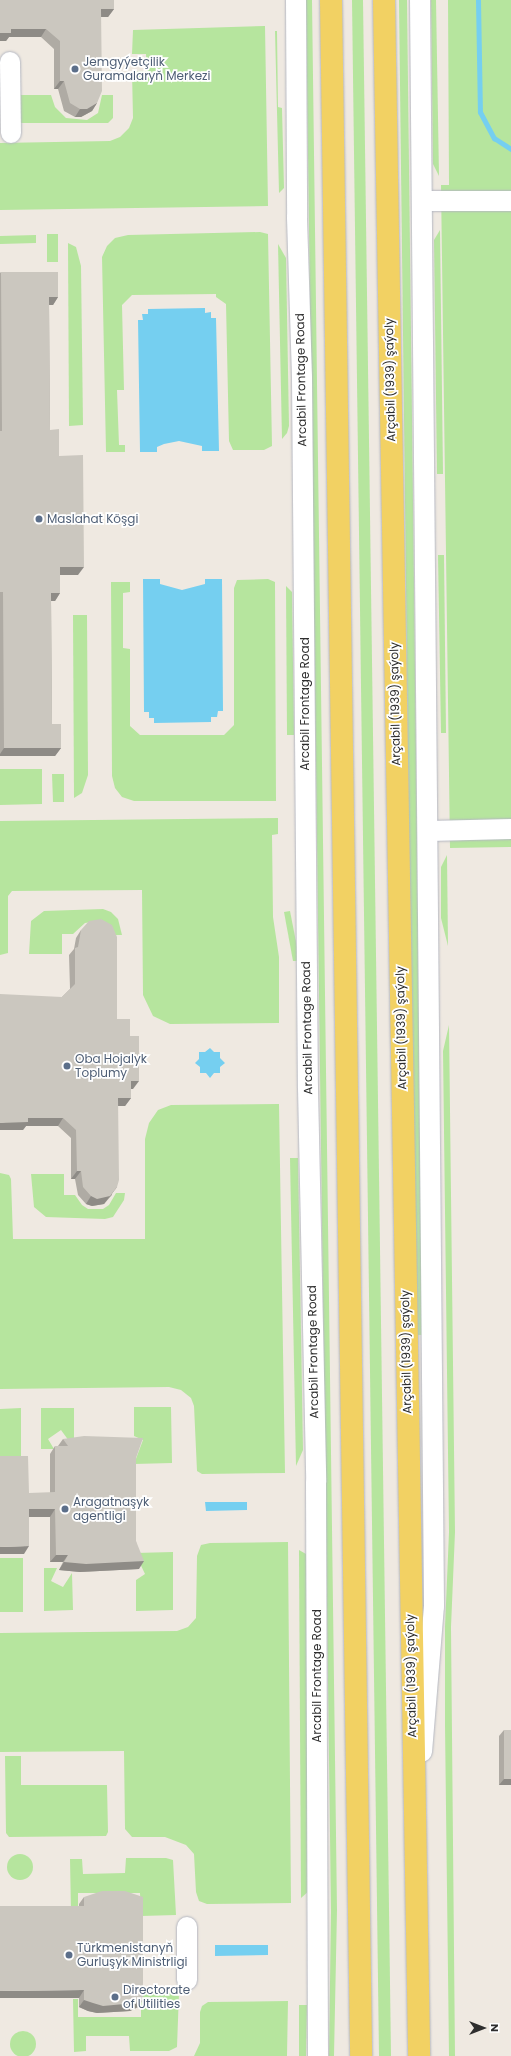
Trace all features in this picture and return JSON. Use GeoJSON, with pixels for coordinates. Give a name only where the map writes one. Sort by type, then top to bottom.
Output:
{"type":"FeatureCollection","features":[{"type":"Feature","properties":{"kind":"main road"},"geometry":{"type":"LineString","coordinates":[[331,0],[361,2056]]}},
{"type":"Feature","properties":{"kind":"main road","name":"Arçabil (1939) şaýoly"},"geometry":{"type":"LineString","coordinates":[[384,0],[418,2056]]}},
{"type":"Feature","properties":{"kind":"street","name":"Arcabil Frontage Road"},"geometry":{"type":"LineString","coordinates":[[296,0],[297,218],[302,378],[308,1081],[316,1482],[318,2056]]}},
{"type":"Feature","properties":{"kind":"street"},"geometry":{"type":"LineString","coordinates":[[414,1848],[434,1606],[429,831],[420,0]]}},
{"type":"Feature","properties":{"kind":"street"},"geometry":{"type":"LineString","coordinates":[[10,62],[11,133]]}},
{"type":"Feature","properties":{"kind":"street"},"geometry":{"type":"LineString","coordinates":[[423,201],[511,201]]}},
{"type":"Feature","properties":{"kind":"street"},"geometry":{"type":"LineString","coordinates":[[429,831],[511,829]]}},
{"type":"Feature","properties":{"kind":"street"},"geometry":{"type":"LineString","coordinates":[[187,1927],[187,1980]]}},
{"type":"Feature","properties":{"kind":"green space"},"geometry":{"type":"Polygon","coordinates":[[[306,0],[312,0],[337,1910],[334,2056],[329,2056],[331,1911],[306,0]]]}},
{"type":"Feature","properties":{"kind":"green space"},"geometry":{"type":"Polygon","coordinates":[[[352,0],[363,0],[391,2056],[379,2056],[352,0]]]}},
{"type":"Feature","properties":{"kind":"green space"},"geometry":{"type":"Polygon","coordinates":[[[399,0],[407,0],[423,1335],[415,1335],[399,0]]]}},
{"type":"Feature","properties":{"kind":"green space"},"geometry":{"type":"Polygon","coordinates":[[[431,0],[436,0],[439,176],[433,164],[431,0]]]}},
{"type":"Feature","properties":{"kind":"green space"},"geometry":{"type":"Polygon","coordinates":[[[448,0],[511,0],[511,847],[450,848],[441,185],[449,185],[448,0]]]}},
{"type":"Feature","properties":{"kind":"green space"},"geometry":{"type":"Polygon","coordinates":[[[265,26],[268,206],[0,210],[0,143],[110,141],[120,137],[129,128],[133,118],[132,72],[147,71],[146,54],[132,54],[133,30],[265,26]]]}},
{"type":"Feature","properties":{"kind":"green space"},"geometry":{"type":"Polygon","coordinates":[[[275,31],[277,31],[278,107],[282,108],[284,188],[279,193],[275,31]]]}},
{"type":"Feature","properties":{"kind":"green space"},"geometry":{"type":"Polygon","coordinates":[[[18,95],[51,95],[55,107],[66,118],[87,120],[98,113],[102,95],[113,95],[113,118],[108,123],[18,123],[18,95]]]}},
{"type":"Feature","properties":{"kind":"green space"},"geometry":{"type":"Polygon","coordinates":[[[440,230],[443,474],[437,474],[434,240],[440,230]]]}},
{"type":"Feature","properties":{"kind":"green space"},"geometry":{"type":"Polygon","coordinates":[[[260,232],[268,234],[272,446],[264,450],[233,450],[229,441],[226,304],[216,297],[216,294],[132,295],[122,305],[124,390],[117,390],[119,445],[125,445],[125,452],[106,452],[102,257],[107,246],[115,238],[128,235],[260,232]]]}},
{"type":"Feature","properties":{"kind":"green space"},"geometry":{"type":"Polygon","coordinates":[[[47,234],[58,234],[58,262],[47,262],[47,234]]]}},
{"type":"Feature","properties":{"kind":"green space"},"geometry":{"type":"Polygon","coordinates":[[[36,235],[36,243],[0,244],[0,236],[36,235]]]}},
{"type":"Feature","properties":{"kind":"green space"},"geometry":{"type":"Polygon","coordinates":[[[68,243],[76,247],[81,266],[83,425],[69,426],[68,243]]]}},
{"type":"Feature","properties":{"kind":"green space"},"geometry":{"type":"Polygon","coordinates":[[[278,244],[286,258],[289,426],[287,433],[282,439],[278,244]]]}},
{"type":"Feature","properties":{"kind":"green space"},"geometry":{"type":"Polygon","coordinates":[[[438,555],[444,555],[446,733],[441,733],[438,555]]]}},
{"type":"Feature","properties":{"kind":"green space"},"geometry":{"type":"Polygon","coordinates":[[[268,579],[275,582],[276,801],[134,801],[122,797],[115,788],[112,776],[111,582],[130,582],[130,592],[123,593],[123,648],[130,649],[130,726],[140,735],[224,735],[234,725],[234,588],[237,580],[268,579]]]}},
{"type":"Feature","properties":{"kind":"green space"},"geometry":{"type":"Polygon","coordinates":[[[286,586],[292,592],[294,735],[287,735],[286,586]]]}},
{"type":"Feature","properties":{"kind":"green space"},"geometry":{"type":"Polygon","coordinates":[[[73,615],[87,615],[88,775],[82,793],[74,798],[73,615]]]}},
{"type":"Feature","properties":{"kind":"green space"},"geometry":{"type":"Polygon","coordinates":[[[0,769],[42,769],[42,804],[0,805],[0,769]]]}},
{"type":"Feature","properties":{"kind":"green space"},"geometry":{"type":"Polygon","coordinates":[[[52,774],[64,774],[64,802],[53,802],[52,774]]]}},
{"type":"Feature","properties":{"kind":"green space"},"geometry":{"type":"Polygon","coordinates":[[[278,818],[278,834],[272,835],[273,917],[279,957],[279,1023],[170,1024],[153,1016],[143,995],[142,890],[12,891],[8,896],[8,953],[0,955],[0,821],[278,818]]]}},
{"type":"Feature","properties":{"kind":"green space"},"geometry":{"type":"Polygon","coordinates":[[[447,855],[448,946],[441,918],[441,867],[447,855]]]}},
{"type":"Feature","properties":{"kind":"green space"},"geometry":{"type":"Polygon","coordinates":[[[103,909],[111,912],[118,919],[122,935],[112,935],[92,922],[85,923],[73,934],[62,934],[62,954],[29,954],[31,921],[44,911],[103,909]]]}},
{"type":"Feature","properties":{"kind":"green space"},"geometry":{"type":"Polygon","coordinates":[[[290,911],[298,952],[298,961],[293,961],[284,912],[290,911]]]}},
{"type":"Feature","properties":{"kind":"green space"},"geometry":{"type":"Polygon","coordinates":[[[449,1025],[455,1532],[451,1627],[455,2056],[449,2056],[445,1725],[445,1627],[449,1532],[443,1051],[449,1025]]]}},
{"type":"Feature","properties":{"kind":"green space"},"geometry":{"type":"Polygon","coordinates":[[[279,1104],[285,1473],[202,1474],[197,1471],[194,1406],[191,1398],[181,1390],[169,1387],[0,1389],[0,1173],[9,1175],[11,1179],[13,1239],[145,1239],[145,1139],[149,1123],[158,1110],[171,1105],[279,1104]]]}},
{"type":"Feature","properties":{"kind":"green space"},"geometry":{"type":"Polygon","coordinates":[[[290,1158],[298,1158],[303,1450],[296,1466],[290,1158]]]}},
{"type":"Feature","properties":{"kind":"green space"},"geometry":{"type":"Polygon","coordinates":[[[31,1174],[64,1174],[64,1195],[75,1195],[82,1205],[88,1209],[103,1209],[109,1205],[116,1193],[125,1193],[124,1200],[113,1217],[105,1219],[46,1217],[34,1207],[31,1174]]]}},
{"type":"Feature","properties":{"kind":"green space"},"geometry":{"type":"Polygon","coordinates":[[[134,1407],[171,1407],[172,1463],[134,1464],[143,1440],[134,1436],[134,1407]]]}},
{"type":"Feature","properties":{"kind":"green space"},"geometry":{"type":"Polygon","coordinates":[[[21,1408],[21,1460],[0,1461],[0,1409],[21,1408]]]}},
{"type":"Feature","properties":{"kind":"green space"},"geometry":{"type":"Polygon","coordinates":[[[41,1408],[74,1408],[74,1441],[69,1441],[61,1430],[48,1439],[54,1449],[41,1449],[41,1408]]]}},
{"type":"Feature","properties":{"kind":"green space"},"geometry":{"type":"Polygon","coordinates":[[[288,1542],[291,1903],[207,1904],[199,1901],[196,1892],[194,1854],[186,1845],[165,1837],[132,1837],[125,1829],[124,1751],[0,1752],[0,1633],[177,1631],[188,1627],[196,1618],[197,1556],[201,1545],[210,1543],[288,1542]]]}},
{"type":"Feature","properties":{"kind":"green space"},"geometry":{"type":"Polygon","coordinates":[[[299,1550],[306,1554],[308,1560],[309,1891],[301,1898],[299,1550]]]}},
{"type":"Feature","properties":{"kind":"green space"},"geometry":{"type":"Polygon","coordinates":[[[173,1552],[173,1610],[136,1611],[136,1580],[145,1574],[135,1553],[173,1552]]]}},
{"type":"Feature","properties":{"kind":"green space"},"geometry":{"type":"Polygon","coordinates":[[[0,1558],[23,1558],[23,1612],[0,1612],[0,1558]]]}},
{"type":"Feature","properties":{"kind":"green space"},"geometry":{"type":"Polygon","coordinates":[[[44,1568],[57,1568],[51,1581],[63,1587],[72,1573],[73,1610],[44,1611],[44,1568]]]}},
{"type":"Feature","properties":{"kind":"green space"},"geometry":{"type":"Polygon","coordinates":[[[5,1756],[21,1756],[21,1785],[107,1785],[108,1832],[106,1836],[9,1837],[6,1833],[5,1756]]]}},
{"type":"Feature","properties":{"kind":"green space"},"geometry":{"type":"Polygon","coordinates":[[[20,1854],[29,1858],[33,1867],[29,1876],[20,1880],[11,1876],[7,1867],[11,1858],[20,1854]]]}},
{"type":"Feature","properties":{"kind":"green space"},"geometry":{"type":"Polygon","coordinates":[[[126,1858],[166,1858],[173,1860],[176,1915],[141,1916],[140,1893],[78,1893],[78,1912],[71,1912],[70,1859],[82,1859],[83,1874],[125,1873],[126,1858]]]}},
{"type":"Feature","properties":{"kind":"green space"},"geometry":{"type":"Polygon","coordinates":[[[141,1993],[179,1993],[177,2047],[169,2051],[130,2051],[129,2036],[86,2036],[86,2051],[74,2052],[73,1999],[78,1999],[78,2017],[141,2017],[141,1993]]]}},
{"type":"Feature","properties":{"kind":"green space"},"geometry":{"type":"Polygon","coordinates":[[[288,2001],[287,2056],[194,2056],[200,2043],[200,2012],[202,2006],[208,2002],[288,2001]]]}},
{"type":"Feature","properties":{"kind":"green space"},"geometry":{"type":"Polygon","coordinates":[[[299,2005],[307,2005],[306,2056],[299,2056],[299,2005]]]}},
{"type":"Feature","properties":{"kind":"green space"},"geometry":{"type":"Polygon","coordinates":[[[23,2031],[33,2034],[36,2044],[33,2054],[23,2057],[13,2054],[10,2044],[13,2034],[23,2031]]]}},
{"type":"Feature","properties":{"kind":"water"},"geometry":{"type":"Polygon","coordinates":[[[205,308],[205,313],[211,312],[211,318],[216,318],[219,451],[202,451],[202,446],[179,441],[157,447],[157,452],[140,452],[138,320],[143,320],[142,314],[148,314],[148,309],[205,308]]]}},
{"type":"Feature","properties":{"kind":"water"},"geometry":{"type":"Polygon","coordinates":[[[143,579],[160,579],[160,584],[182,590],[205,584],[205,579],[222,579],[223,711],[218,711],[217,717],[211,717],[211,722],[154,723],[154,718],[149,718],[149,712],[144,712],[143,579]]]}},
{"type":"Feature","properties":{"kind":"water"},"geometry":{"type":"Polygon","coordinates":[[[210,1048],[214,1052],[220,1052],[220,1058],[225,1063],[220,1067],[220,1073],[214,1073],[210,1078],[206,1073],[200,1073],[200,1067],[195,1063],[199,1059],[199,1052],[205,1052],[210,1048]]]}},
{"type":"Feature","properties":{"kind":"water"},"geometry":{"type":"Polygon","coordinates":[[[205,1502],[247,1502],[247,1510],[206,1511],[205,1502]]]}},
{"type":"Feature","properties":{"kind":"water"},"geometry":{"type":"Polygon","coordinates":[[[215,1945],[268,1945],[268,1955],[215,1956],[215,1945]]]}},
{"type":"Feature","properties":{"kind":"building","name":"Jemgyýetçilik Guramalaryň Merkezi"},"geometry":{"type":"Polygon","coordinates":[[[0,0],[114,0],[114,9],[101,9],[102,91],[97,103],[87,109],[80,109],[70,103],[64,81],[60,81],[60,41],[46,29],[11,29],[11,33],[0,33],[0,0]]]}},
{"type":"Feature","properties":{"kind":"building","name":"Maslahat Köşgi"},"geometry":{"type":"Polygon","coordinates":[[[1,272],[58,272],[58,297],[49,297],[50,430],[59,429],[59,456],[83,455],[84,567],[60,567],[60,593],[51,593],[52,724],[61,724],[61,748],[4,748],[3,592],[0,592],[0,431],[2,431],[1,272]]]}},
{"type":"Feature","properties":{"kind":"building","name":"Oba Hojalyk Toplumy"},"geometry":{"type":"Polygon","coordinates":[[[101,919],[112,925],[117,937],[117,1019],[130,1019],[130,1036],[139,1036],[139,1081],[131,1081],[131,1098],[118,1098],[119,1180],[117,1187],[110,1196],[97,1199],[91,1196],[83,1187],[81,1171],[77,1171],[76,1130],[63,1118],[28,1118],[28,1122],[0,1123],[0,994],[62,997],[75,984],[75,948],[78,947],[81,930],[89,921],[101,919]]]}},
{"type":"Feature","properties":{"kind":"building","name":"Aragatnaşyk agentligi"},"geometry":{"type":"Polygon","coordinates":[[[84,1436],[143,1438],[136,1458],[136,1541],[144,1561],[86,1564],[64,1562],[68,1555],[56,1555],[55,1509],[29,1509],[29,1546],[0,1547],[0,1456],[28,1456],[29,1493],[55,1492],[55,1446],[68,1446],[63,1439],[84,1436]]]}},
{"type":"Feature","properties":{"kind":"building"},"geometry":{"type":"Polygon","coordinates":[[[504,1730],[511,1730],[511,1779],[504,1779],[504,1730]]]}},
{"type":"Feature","properties":{"kind":"building","name":"Türkmenistanyň Gurluşyk Ministrligi"},"geometry":{"type":"Polygon","coordinates":[[[102,1891],[125,1891],[143,1897],[143,2000],[135,2003],[103,2006],[84,2000],[84,1990],[0,1991],[0,1906],[84,1906],[84,1897],[102,1891]]]}},
{"type":"Feature","properties":{"kind":"waterway"},"geometry":{"type":"LineString","coordinates":[[478,0],[480,112],[494,138],[511,149]]}},
{"type":"Feature","properties":{"kind":"place","name":"Jemgyýetçilik Guramalaryň Merkezi"},"geometry":{"type":"Point","coordinates":[75,69]}},
{"type":"Feature","properties":{"kind":"place","name":"Maslahat Köşgi"},"geometry":{"type":"Point","coordinates":[39,519]}},
{"type":"Feature","properties":{"kind":"place","name":"Oba Hojalyk Toplumy"},"geometry":{"type":"Point","coordinates":[67,1066]}},
{"type":"Feature","properties":{"kind":"place","name":"Aragatnaşyk agentligi"},"geometry":{"type":"Point","coordinates":[65,1509]}},
{"type":"Feature","properties":{"kind":"place","name":"Türkmenistanyň Gurluşyk Ministrligi"},"geometry":{"type":"Point","coordinates":[69,1955]}},
{"type":"Feature","properties":{"kind":"place","name":"Directorate of Utilities"},"geometry":{"type":"Point","coordinates":[115,1997]}}]}
